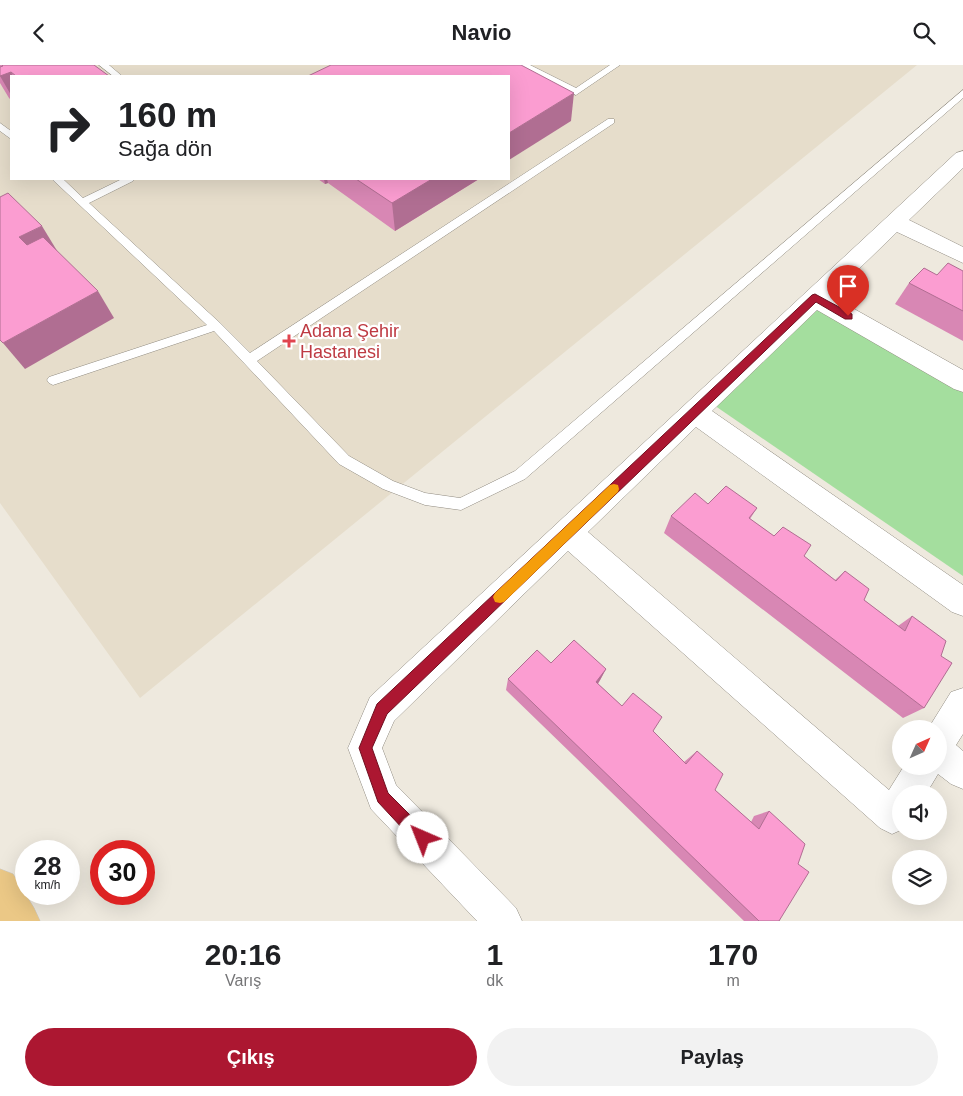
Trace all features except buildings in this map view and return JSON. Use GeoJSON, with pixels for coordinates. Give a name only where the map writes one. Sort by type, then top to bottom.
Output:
{"type":"FeatureCollection","features":[{"type":"Feature","properties":{"kind":"highway"},"geometry":{"type":"LineString","coordinates":[[0,887],[21,921]]}},
{"type":"Feature","properties":{"kind":"street"},"geometry":{"type":"LineString","coordinates":[[503,921],[383,797],[366,748],[382,709],[963,157]]}},
{"type":"Feature","properties":{"kind":"street"},"geometry":{"type":"LineString","coordinates":[[895,222],[963,256]]}},
{"type":"Feature","properties":{"kind":"street"},"geometry":{"type":"LineString","coordinates":[[815,298],[963,382]]}},
{"type":"Feature","properties":{"kind":"street"},"geometry":{"type":"LineString","coordinates":[[694,412],[963,602]]}},
{"type":"Feature","properties":{"kind":"street"},"geometry":{"type":"LineString","coordinates":[[568,533],[892,816]]}},
{"type":"Feature","properties":{"kind":"street"},"geometry":{"type":"LineString","coordinates":[[948,728],[963,704]]}},
{"type":"Feature","properties":{"kind":"street"},"geometry":{"type":"LineString","coordinates":[[948,760],[963,772]]}},
{"type":"Feature","properties":{"kind":"lane"},"geometry":{"type":"LineString","coordinates":[[103,65],[117,75]]}},
{"type":"Feature","properties":{"kind":"lane"},"geometry":{"type":"LineString","coordinates":[[523,65],[576,92],[616,65]]}},
{"type":"Feature","properties":{"kind":"lane"},"geometry":{"type":"LineString","coordinates":[[58,180],[216,326],[344,459],[388,485],[425,499],[461,504],[520,475],[963,93]]}},
{"type":"Feature","properties":{"kind":"lane"},"geometry":{"type":"LineString","coordinates":[[249,360],[611,121]]}},
{"type":"Feature","properties":{"kind":"lane"},"geometry":{"type":"LineString","coordinates":[[0,126],[10,135]]}},
{"type":"Feature","properties":{"kind":"lane"},"geometry":{"type":"LineString","coordinates":[[83,202],[127,180]]}},
{"type":"Feature","properties":{"kind":"lane"},"geometry":{"type":"LineString","coordinates":[[53,380],[216,326]]}},
{"type":"Feature","properties":{"kind":"shaded area","name":"Adana Şehir Hastanesi"},"geometry":{"type":"Polygon","coordinates":[[[0,65],[917,65],[140,698],[0,503],[0,65]]]}},
{"type":"Feature","properties":{"kind":"green space"},"geometry":{"type":"Polygon","coordinates":[[[814,300],[963,384],[963,576],[708,401],[814,300]]]}},
{"type":"Feature","properties":{"kind":"slow traffic"},"geometry":{"type":"LineString","coordinates":[[500,597],[614,489]]}},
{"type":"Feature","properties":{"kind":"place","name":"Adana Şehir Hastanesi"},"geometry":{"type":"Point","coordinates":[289,341]}},
{"type":"Feature","properties":{"kind":"route"},"geometry":{"type":"LineString","coordinates":[[423,838],[383,797],[366,748],[382,709],[815,298],[848,316]]}}]}
